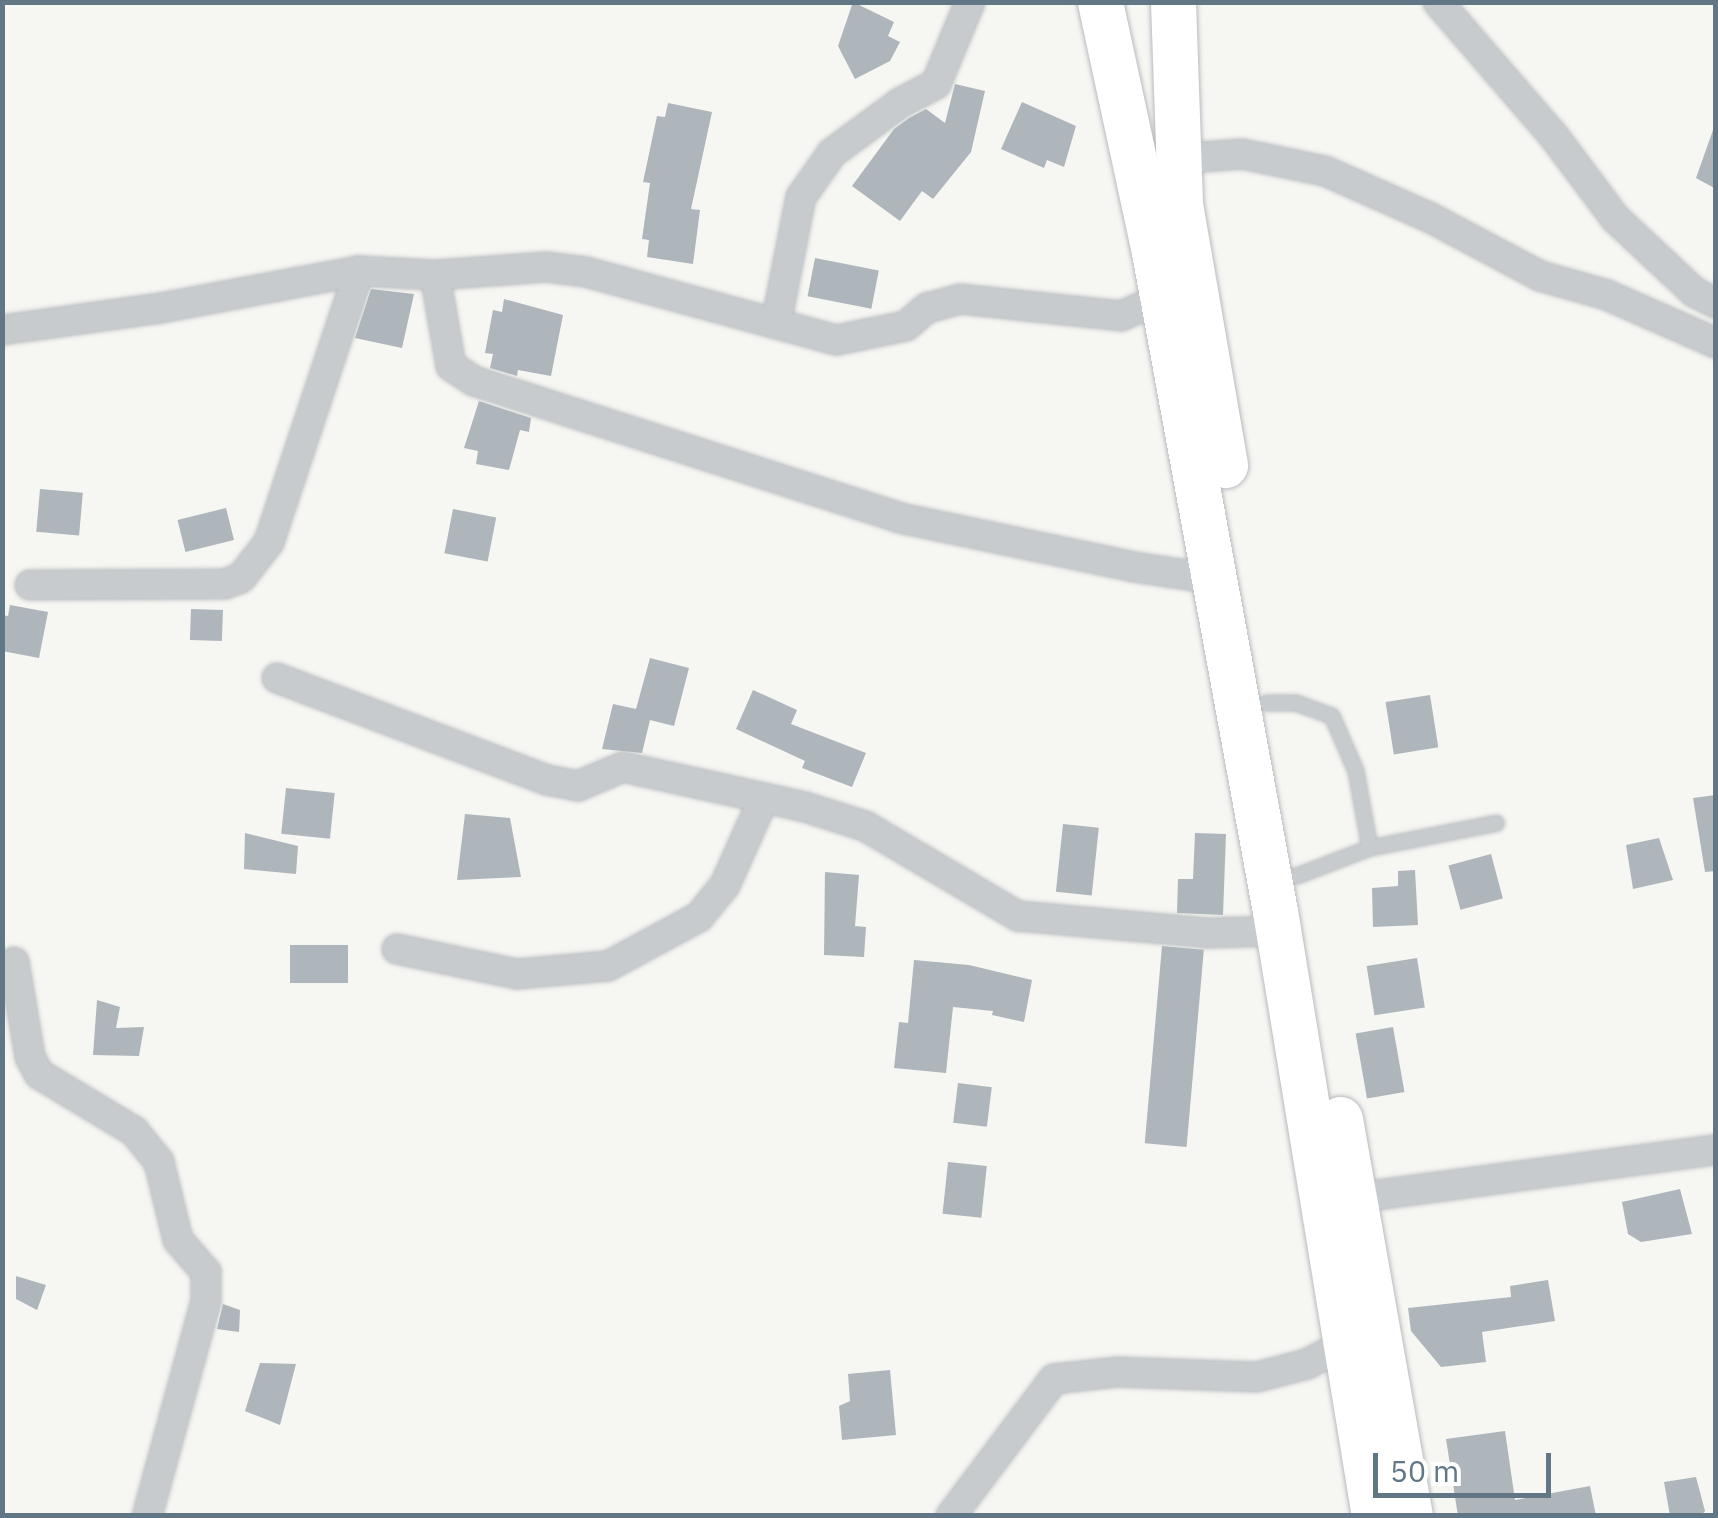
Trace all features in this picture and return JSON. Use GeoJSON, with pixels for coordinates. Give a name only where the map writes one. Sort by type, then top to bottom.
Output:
{"type":"FeatureCollection","features":[{"type":"Feature","properties":{"kind":"main road"},"geometry":{"type":"LineString","coordinates":[[1100,2],[1170,249],[1266,703],[1410,1516]]}},
{"type":"Feature","properties":{"kind":"main road"},"geometry":{"type":"LineString","coordinates":[[1173,2],[1176,159],[1170,249],[1162,298],[1279,931],[1374,1516]]}},
{"type":"Feature","properties":{"kind":"street"},"geometry":{"type":"LineString","coordinates":[[776,324],[801,197],[832,153],[900,103],[936,84],[970,2]]}},
{"type":"Feature","properties":{"kind":"street"},"geometry":{"type":"LineString","coordinates":[[1438,2],[1553,135],[1615,218],[1694,292],[1716,303]]}},
{"type":"Feature","properties":{"kind":"street"},"geometry":{"type":"LineString","coordinates":[[1176,159],[1242,154],[1325,171],[1429,217],[1540,276],[1607,295],[1716,343]]}},
{"type":"Feature","properties":{"kind":"street"},"geometry":{"type":"LineString","coordinates":[[2,330],[162,308],[359,271],[435,276],[546,267],[586,272],[837,340],[906,326],[928,308],[960,299],[1121,316],[1162,298]]}},
{"type":"Feature","properties":{"kind":"street"},"geometry":{"type":"LineString","coordinates":[[30,584],[225,584],[241,578],[269,542],[359,271]]}},
{"type":"Feature","properties":{"kind":"street"},"geometry":{"type":"LineString","coordinates":[[435,276],[450,366],[474,381],[900,518],[1134,567],[1214,579]]}},
{"type":"Feature","properties":{"kind":"street"},"geometry":{"type":"LineString","coordinates":[[277,678],[546,780],[578,786],[623,767],[764,798],[865,826],[1018,916],[1190,932],[1279,931]]}},
{"type":"Feature","properties":{"kind":"street"},"geometry":{"type":"LineString","coordinates":[[396,949],[517,974],[608,966],[699,917],[726,885],[764,798]]}},
{"type":"Feature","properties":{"kind":"street"},"geometry":{"type":"LineString","coordinates":[[14,962],[30,1057],[38,1074],[134,1132],[147,1146],[168,1184],[170,1216],[178,1240],[206,1272],[206,1301],[148,1516]]}},
{"type":"Feature","properties":{"kind":"street"},"geometry":{"type":"LineString","coordinates":[[1354,1198],[1716,1150]]}},
{"type":"Feature","properties":{"kind":"street"},"geometry":{"type":"LineString","coordinates":[[952,1516],[1044,1386],[1054,1379],[1117,1372],[1257,1377],[1307,1364],[1345,1344]]}},
{"type":"Feature","properties":{"kind":"lane"},"geometry":{"type":"LineString","coordinates":[[1266,703],[1296,702],[1332,716],[1356,771],[1370,848]]}},
{"type":"Feature","properties":{"kind":"lane"},"geometry":{"type":"LineString","coordinates":[[1297,876],[1370,848],[1497,822]]}},
{"type":"Feature","properties":{"kind":"building"},"geometry":{"type":"Polygon","coordinates":[[[853,2],[894,22],[888,36],[900,42],[890,61],[855,79],[838,46],[853,2]]]}},
{"type":"Feature","properties":{"kind":"building"},"geometry":{"type":"Polygon","coordinates":[[[955,84],[985,91],[971,152],[933,199],[922,191],[900,221],[852,186],[894,129],[909,118],[926,109],[945,123],[955,84]]]}},
{"type":"Feature","properties":{"kind":"building"},"geometry":{"type":"Polygon","coordinates":[[[1022,102],[1076,126],[1064,167],[1047,160],[1044,168],[1001,149],[1022,102]]]}},
{"type":"Feature","properties":{"kind":"building"},"geometry":{"type":"Polygon","coordinates":[[[668,103],[712,112],[691,209],[700,210],[693,264],[647,257],[649,240],[642,239],[650,183],[643,182],[657,116],[665,117],[668,103]]]}},
{"type":"Feature","properties":{"kind":"building"},"geometry":{"type":"Polygon","coordinates":[[[1716,130],[1716,189],[1696,178],[1716,130]]]}},
{"type":"Feature","properties":{"kind":"building"},"geometry":{"type":"Polygon","coordinates":[[[815,258],[879,270],[871,309],[808,296],[815,258]]]}},
{"type":"Feature","properties":{"kind":"building"},"geometry":{"type":"Polygon","coordinates":[[[371,289],[414,294],[402,348],[355,338],[371,289]]]}},
{"type":"Feature","properties":{"kind":"building"},"geometry":{"type":"Polygon","coordinates":[[[504,299],[563,315],[551,376],[518,370],[517,376],[490,368],[493,354],[485,353],[493,310],[502,312],[504,299]]]}},
{"type":"Feature","properties":{"kind":"building"},"geometry":{"type":"Polygon","coordinates":[[[479,401],[531,418],[529,432],[520,430],[509,470],[476,464],[478,451],[464,448],[479,401]]]}},
{"type":"Feature","properties":{"kind":"building"},"geometry":{"type":"Polygon","coordinates":[[[40,489],[83,493],[79,536],[36,532],[40,489]]]}},
{"type":"Feature","properties":{"kind":"building"},"geometry":{"type":"Polygon","coordinates":[[[226,508],[234,540],[185,552],[177,520],[226,508]]]}},
{"type":"Feature","properties":{"kind":"building"},"geometry":{"type":"Polygon","coordinates":[[[453,509],[496,517],[488,562],[444,553],[453,509]]]}},
{"type":"Feature","properties":{"kind":"building"},"geometry":{"type":"Polygon","coordinates":[[[10,605],[48,612],[39,658],[2,651],[2,615],[8,616],[10,605]]]}},
{"type":"Feature","properties":{"kind":"building"},"geometry":{"type":"Polygon","coordinates":[[[191,609],[223,610],[222,641],[190,640],[191,609]]]}},
{"type":"Feature","properties":{"kind":"building"},"geometry":{"type":"Polygon","coordinates":[[[650,658],[689,668],[674,726],[650,720],[642,753],[602,749],[613,704],[636,709],[650,658]]]}},
{"type":"Feature","properties":{"kind":"building"},"geometry":{"type":"Polygon","coordinates":[[[753,690],[797,710],[791,724],[866,753],[852,787],[802,768],[805,761],[736,729],[753,690]]]}},
{"type":"Feature","properties":{"kind":"building"},"geometry":{"type":"Polygon","coordinates":[[[1430,695],[1438,747],[1394,754],[1386,702],[1430,695]]]}},
{"type":"Feature","properties":{"kind":"building"},"geometry":{"type":"Polygon","coordinates":[[[286,788],[335,793],[330,839],[281,834],[286,788]]]}},
{"type":"Feature","properties":{"kind":"building"},"geometry":{"type":"Polygon","coordinates":[[[1716,795],[1716,871],[1705,872],[1693,798],[1716,795]]]}},
{"type":"Feature","properties":{"kind":"building"},"geometry":{"type":"Polygon","coordinates":[[[465,814],[510,818],[521,877],[457,880],[465,814]]]}},
{"type":"Feature","properties":{"kind":"building"},"geometry":{"type":"Polygon","coordinates":[[[1063,824],[1099,828],[1092,895],[1056,892],[1063,824]]]}},
{"type":"Feature","properties":{"kind":"building"},"geometry":{"type":"Polygon","coordinates":[[[245,833],[298,846],[296,874],[244,869],[245,833]]]}},
{"type":"Feature","properties":{"kind":"building"},"geometry":{"type":"Polygon","coordinates":[[[1195,833],[1226,834],[1223,915],[1177,913],[1178,879],[1193,879],[1195,833]]]}},
{"type":"Feature","properties":{"kind":"building"},"geometry":{"type":"Polygon","coordinates":[[[1659,838],[1673,880],[1633,889],[1626,845],[1659,838]]]}},
{"type":"Feature","properties":{"kind":"building"},"geometry":{"type":"Polygon","coordinates":[[[1491,854],[1503,898],[1460,910],[1448,865],[1491,854]]]}},
{"type":"Feature","properties":{"kind":"building"},"geometry":{"type":"Polygon","coordinates":[[[1415,870],[1418,925],[1373,927],[1372,888],[1398,886],[1398,871],[1415,870]]]}},
{"type":"Feature","properties":{"kind":"building"},"geometry":{"type":"Polygon","coordinates":[[[825,872],[859,875],[855,926],[866,927],[864,957],[824,955],[825,872]]]}},
{"type":"Feature","properties":{"kind":"building"},"geometry":{"type":"Polygon","coordinates":[[[290,945],[348,945],[348,983],[290,983],[290,945]]]}},
{"type":"Feature","properties":{"kind":"building"},"geometry":{"type":"Polygon","coordinates":[[[1162,946],[1204,950],[1187,1147],[1145,1143],[1162,946]]]}},
{"type":"Feature","properties":{"kind":"building"},"geometry":{"type":"Polygon","coordinates":[[[1417,958],[1425,1007],[1374,1015],[1367,966],[1417,958]]]}},
{"type":"Feature","properties":{"kind":"building"},"geometry":{"type":"Polygon","coordinates":[[[914,960],[969,965],[1032,980],[1024,1022],[992,1015],[993,1011],[953,1007],[946,1073],[894,1068],[899,1022],[908,1023],[914,960]]]}},
{"type":"Feature","properties":{"kind":"building"},"geometry":{"type":"Polygon","coordinates":[[[97,1000],[120,1007],[116,1028],[144,1027],[139,1056],[93,1055],[97,1000]]]}},
{"type":"Feature","properties":{"kind":"building"},"geometry":{"type":"Polygon","coordinates":[[[1393,1027],[1404,1092],[1367,1099],[1356,1034],[1393,1027]]]}},
{"type":"Feature","properties":{"kind":"building"},"geometry":{"type":"Polygon","coordinates":[[[958,1083],[992,1087],[987,1127],[953,1123],[958,1083]]]}},
{"type":"Feature","properties":{"kind":"building"},"geometry":{"type":"Polygon","coordinates":[[[948,1162],[987,1166],[981,1218],[943,1214],[948,1162]]]}},
{"type":"Feature","properties":{"kind":"building"},"geometry":{"type":"Polygon","coordinates":[[[1680,1189],[1692,1234],[1641,1242],[1628,1234],[1622,1202],[1680,1189]]]}},
{"type":"Feature","properties":{"kind":"building"},"geometry":{"type":"Polygon","coordinates":[[[16,1276],[46,1285],[37,1310],[16,1299],[16,1276]]]}},
{"type":"Feature","properties":{"kind":"building"},"geometry":{"type":"Polygon","coordinates":[[[1548,1280],[1555,1321],[1482,1332],[1486,1362],[1441,1367],[1411,1331],[1408,1308],[1511,1297],[1510,1286],[1548,1280]]]}},
{"type":"Feature","properties":{"kind":"building"},"geometry":{"type":"Polygon","coordinates":[[[223,1304],[240,1310],[239,1332],[217,1329],[223,1304]]]}},
{"type":"Feature","properties":{"kind":"building"},"geometry":{"type":"Polygon","coordinates":[[[260,1363],[296,1364],[280,1425],[245,1411],[260,1363]]]}},
{"type":"Feature","properties":{"kind":"building"},"geometry":{"type":"Polygon","coordinates":[[[890,1370],[896,1435],[842,1440],[839,1406],[850,1401],[848,1374],[890,1370]]]}},
{"type":"Feature","properties":{"kind":"building"},"geometry":{"type":"Polygon","coordinates":[[[1505,1431],[1515,1500],[1590,1486],[1596,1516],[1458,1516],[1446,1439],[1505,1431]]]}},
{"type":"Feature","properties":{"kind":"building"},"geometry":{"type":"Polygon","coordinates":[[[1696,1477],[1705,1511],[1701,1516],[1670,1516],[1664,1482],[1696,1477]]]}}]}
